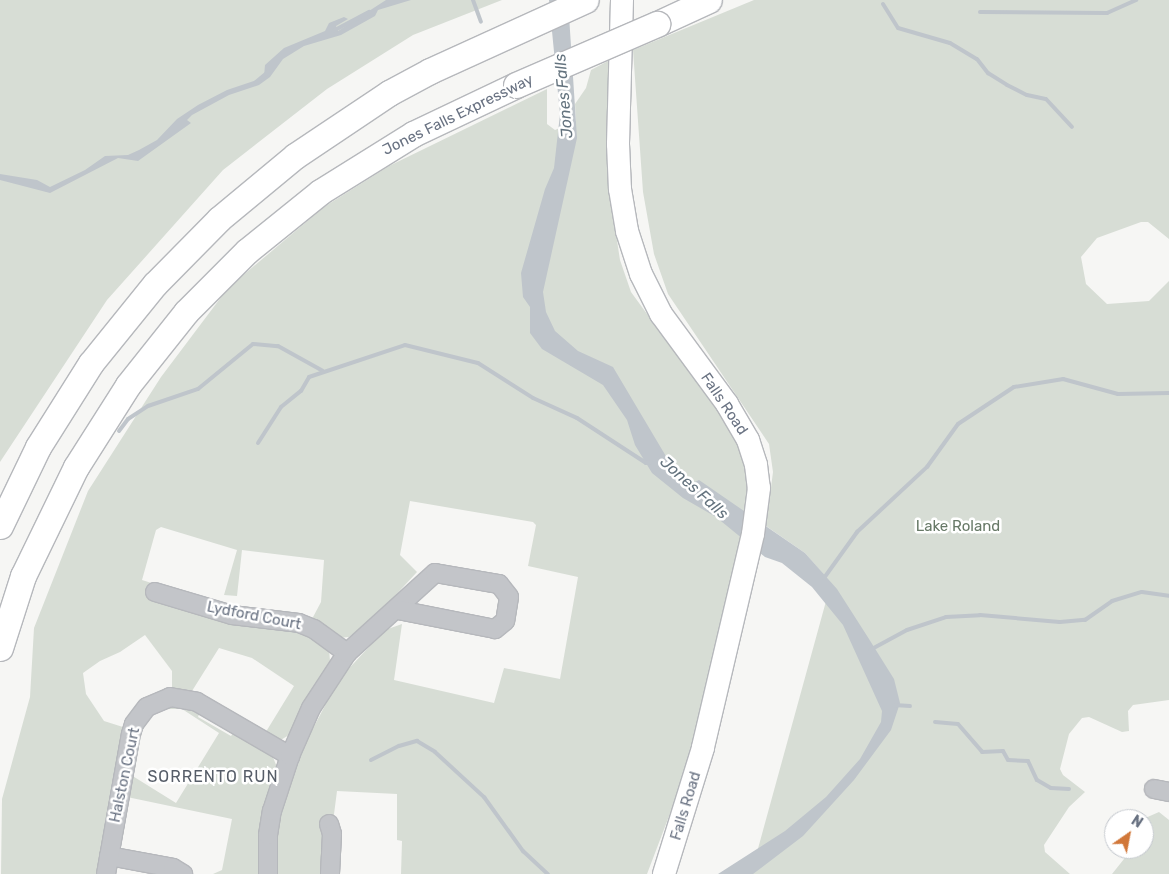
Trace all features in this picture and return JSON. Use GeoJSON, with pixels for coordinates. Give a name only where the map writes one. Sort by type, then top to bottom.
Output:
{"type":"FeatureCollection","features":[{"type":"Feature","properties":{"kind":"highway"},"geometry":{"type":"LineString","coordinates":[[0,526],[38,447],[92,363],[155,284],[219,219],[287,162],[347,119],[430,71],[586,0]]}},
{"type":"Feature","properties":{"kind":"highway","name":"Jones Falls Expressway"},"geometry":{"type":"LineString","coordinates":[[0,648],[23,576],[76,467],[128,385],[186,312],[247,251],[320,192],[413,134],[709,0]]}},
{"type":"Feature","properties":{"kind":"main road","name":"Falls Road"},"geometry":{"type":"LineString","coordinates":[[622,0],[618,144],[620,189],[627,231],[641,274],[662,314],[727,404],[748,440],[758,473],[756,516],[749,553],[701,756],[664,874]]}},
{"type":"Feature","properties":{"kind":"street"},"geometry":{"type":"LineString","coordinates":[[268,874],[268,835],[272,811],[290,756],[311,708],[347,653],[398,610],[428,576],[435,573],[499,584],[509,597],[505,621],[495,629],[398,610]]}},
{"type":"Feature","properties":{"kind":"street","name":"Lydford Court"},"geometry":{"type":"LineString","coordinates":[[155,592],[232,615],[299,623],[314,629],[347,653]]}},
{"type":"Feature","properties":{"kind":"street","name":"Halston Court"},"geometry":{"type":"LineString","coordinates":[[106,874],[134,724],[156,702],[181,697],[197,702],[290,756]]}},
{"type":"Feature","properties":{"kind":"street"},"geometry":{"type":"LineString","coordinates":[[330,824],[332,834],[330,874]]}},
{"type":"Feature","properties":{"kind":"street"},"geometry":{"type":"LineString","coordinates":[[109,856],[173,868],[183,874]]}},
{"type":"Feature","properties":{"kind":"green space"},"geometry":{"type":"Polygon","coordinates":[[[0,0],[502,0],[413,35],[327,89],[223,170],[107,300],[0,462],[0,0]]]}},
{"type":"Feature","properties":{"kind":"green space","name":"Lake Roland"},"geometry":{"type":"Polygon","coordinates":[[[754,0],[1169,0],[1169,239],[1148,222],[1141,222],[1097,238],[1081,257],[1086,284],[1107,304],[1149,301],[1169,281],[1169,700],[1133,705],[1128,711],[1129,731],[1122,732],[1089,717],[1082,718],[1069,734],[1060,769],[1063,775],[1085,792],[1069,807],[1044,845],[1045,852],[1070,874],[751,874],[831,583],[805,553],[766,526],[773,472],[769,444],[668,294],[654,254],[643,192],[633,50],[754,0]]]}},
{"type":"Feature","properties":{"kind":"green space"},"geometry":{"type":"Polygon","coordinates":[[[608,61],[610,195],[620,260],[631,292],[741,443],[750,498],[698,740],[647,874],[401,874],[402,841],[397,840],[397,794],[337,791],[333,822],[325,836],[323,874],[278,874],[276,846],[279,824],[289,784],[309,736],[339,679],[385,630],[402,624],[394,680],[494,703],[504,668],[560,679],[578,577],[528,566],[536,525],[533,522],[410,501],[400,555],[417,572],[379,613],[349,637],[338,638],[312,619],[321,602],[324,560],[242,550],[237,596],[224,595],[237,550],[161,527],[156,530],[142,580],[303,631],[329,649],[330,661],[312,688],[289,735],[279,741],[264,735],[294,686],[252,658],[219,648],[192,691],[172,690],[172,671],[145,635],[120,652],[100,661],[83,673],[86,694],[104,721],[126,728],[99,874],[1,874],[2,799],[30,697],[34,628],[88,491],[161,377],[228,288],[324,207],[389,166],[547,89],[547,124],[555,130],[576,121],[575,104],[586,88],[591,70],[608,61]]]}},
{"type":"Feature","properties":{"kind":"green space"},"geometry":{"type":"Polygon","coordinates":[[[179,704],[200,712],[198,717],[231,736],[234,732],[272,755],[277,767],[260,827],[258,874],[213,874],[222,870],[232,819],[127,797],[131,775],[176,803],[219,733],[182,709],[157,709],[179,704]]]}},
{"type":"Feature","properties":{"kind":"green space"},"geometry":{"type":"Polygon","coordinates":[[[1159,812],[1169,820],[1169,874],[1112,874],[1124,859],[1154,859],[1154,814],[1159,812]]]}},
{"type":"Feature","properties":{"kind":"water"},"geometry":{"type":"Polygon","coordinates":[[[386,0],[411,0],[378,10],[375,16],[341,35],[304,46],[283,59],[270,77],[259,85],[229,95],[192,115],[187,120],[191,123],[138,161],[118,158],[50,193],[0,180],[0,174],[37,180],[50,187],[85,170],[105,156],[128,155],[139,150],[157,140],[177,119],[198,105],[227,90],[260,79],[264,76],[265,65],[284,48],[325,31],[329,23],[344,17],[348,19],[336,26],[338,31],[386,0]]]}},
{"type":"Feature","properties":{"kind":"water","name":"Jones Falls"},"geometry":{"type":"Polygon","coordinates":[[[549,0],[568,0],[577,138],[543,292],[546,312],[555,331],[578,351],[613,367],[667,458],[687,478],[693,483],[699,480],[805,553],[837,589],[869,639],[894,679],[900,703],[891,730],[854,780],[803,836],[753,874],[718,874],[785,831],[826,797],[860,759],[881,722],[882,711],[843,625],[812,587],[782,563],[765,557],[716,517],[683,498],[652,473],[635,445],[627,420],[603,385],[542,349],[530,333],[530,307],[523,297],[521,273],[545,189],[554,168],[560,114],[549,0]]]}},
{"type":"Feature","properties":{"kind":"waterway"},"geometry":{"type":"LineString","coordinates":[[473,0],[481,22]]}},
{"type":"Feature","properties":{"kind":"waterway"},"geometry":{"type":"LineString","coordinates":[[980,12],[1107,13],[1136,0]]}},
{"type":"Feature","properties":{"kind":"waterway"},"geometry":{"type":"LineString","coordinates":[[883,4],[898,28],[950,43],[977,59],[988,73],[1007,85],[1027,95],[1046,99],[1072,127]]}},
{"type":"Feature","properties":{"kind":"waterway"},"geometry":{"type":"LineString","coordinates":[[333,31],[369,12]]}},
{"type":"Feature","properties":{"kind":"waterway"},"geometry":{"type":"LineString","coordinates":[[256,82],[268,72]]}},
{"type":"Feature","properties":{"kind":"waterway"},"geometry":{"type":"LineString","coordinates":[[119,431],[128,419],[148,406],[198,389],[253,344],[278,346],[323,371]]}},
{"type":"Feature","properties":{"kind":"waterway","name":"Jones Falls"},"geometry":{"type":"LineString","coordinates":[[258,443],[281,407],[301,391],[309,377],[405,345],[478,363],[533,398],[577,418],[646,463],[651,462]]}},
{"type":"Feature","properties":{"kind":"waterway"},"geometry":{"type":"LineString","coordinates":[[824,578],[857,532],[927,467],[958,424],[1014,387],[1063,379],[1118,394],[1169,393]]}},
{"type":"Feature","properties":{"kind":"waterway"},"geometry":{"type":"LineString","coordinates":[[870,650],[907,630],[946,617],[980,615],[1060,622],[1085,620],[1112,601],[1142,592],[1169,596]]}},
{"type":"Feature","properties":{"kind":"waterway"},"geometry":{"type":"LineString","coordinates":[[894,705],[910,706]]}},
{"type":"Feature","properties":{"kind":"waterway"},"geometry":{"type":"LineString","coordinates":[[935,722],[958,724],[982,752],[1003,751],[1008,760],[1028,761],[1037,780],[1051,788],[1069,789]]}},
{"type":"Feature","properties":{"kind":"waterway"},"geometry":{"type":"LineString","coordinates":[[371,760],[399,746],[417,741],[435,752],[484,797],[523,851],[548,874]]}},
{"type":"Feature","properties":{"kind":"district","name":"SORRENTO RUN"},"geometry":{"type":"Point","coordinates":[213,777]}}]}
